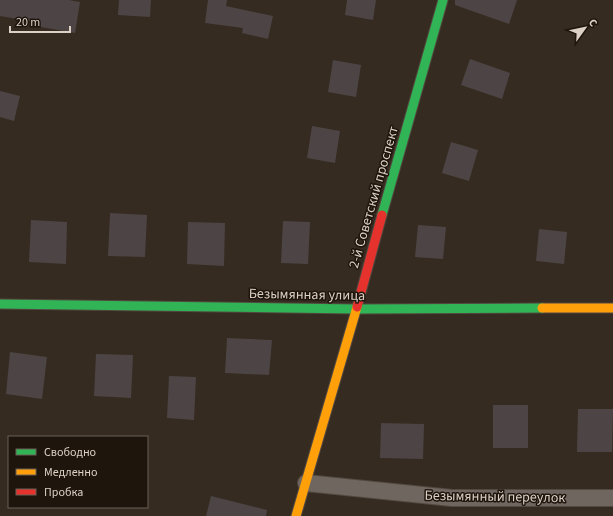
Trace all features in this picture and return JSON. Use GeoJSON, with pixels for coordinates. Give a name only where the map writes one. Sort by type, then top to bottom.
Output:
{"type":"FeatureCollection","features":[{"type":"Feature","properties":{"kind":"street","name":"2-й Советский проспект"},"geometry":{"type":"LineString","coordinates":[[296,516],[356,310],[442,0]]}},
{"type":"Feature","properties":{"kind":"street","name":"Безымянная улица"},"geometry":{"type":"LineString","coordinates":[[0,304],[356,310],[613,308]]}},
{"type":"Feature","properties":{"kind":"street","name":"Безымянный переулок"},"geometry":{"type":"LineString","coordinates":[[306,483],[452,498],[613,498]]}},
{"type":"Feature","properties":{"kind":"building"},"geometry":{"type":"Polygon","coordinates":[[[0,0],[69,0],[80,2],[75,33],[35,26],[36,22],[0,16],[0,0]]]}},
{"type":"Feature","properties":{"kind":"building"},"geometry":{"type":"Polygon","coordinates":[[[119,0],[151,0],[150,17],[118,15],[119,0]]]}},
{"type":"Feature","properties":{"kind":"building"},"geometry":{"type":"Polygon","coordinates":[[[208,0],[227,0],[226,6],[273,16],[268,39],[242,33],[243,28],[205,23],[208,0]]]}},
{"type":"Feature","properties":{"kind":"building"},"geometry":{"type":"Polygon","coordinates":[[[347,0],[376,0],[373,20],[345,15],[347,0]]]}},
{"type":"Feature","properties":{"kind":"building"},"geometry":{"type":"Polygon","coordinates":[[[455,0],[517,0],[509,24],[455,5],[455,0]]]}},
{"type":"Feature","properties":{"kind":"building"},"geometry":{"type":"Polygon","coordinates":[[[470,59],[510,73],[502,99],[461,85],[470,59]]]}},
{"type":"Feature","properties":{"kind":"building"},"geometry":{"type":"Polygon","coordinates":[[[333,60],[361,65],[356,97],[328,92],[333,60]]]}},
{"type":"Feature","properties":{"kind":"building"},"geometry":{"type":"Polygon","coordinates":[[[0,91],[20,96],[14,121],[0,117],[0,91]]]}},
{"type":"Feature","properties":{"kind":"building"},"geometry":{"type":"Polygon","coordinates":[[[312,126],[340,131],[335,163],[307,158],[312,126]]]}},
{"type":"Feature","properties":{"kind":"building"},"geometry":{"type":"Polygon","coordinates":[[[451,142],[478,150],[469,181],[442,173],[451,142]]]}},
{"type":"Feature","properties":{"kind":"building"},"geometry":{"type":"Polygon","coordinates":[[[110,213],[147,215],[145,257],[108,256],[110,213]]]}},
{"type":"Feature","properties":{"kind":"building"},"geometry":{"type":"Polygon","coordinates":[[[31,220],[67,222],[66,264],[29,262],[31,220]]]}},
{"type":"Feature","properties":{"kind":"building"},"geometry":{"type":"Polygon","coordinates":[[[283,221],[310,222],[308,264],[281,263],[283,221]]]}},
{"type":"Feature","properties":{"kind":"building"},"geometry":{"type":"Polygon","coordinates":[[[188,222],[225,223],[224,266],[187,264],[188,222]]]}},
{"type":"Feature","properties":{"kind":"building"},"geometry":{"type":"Polygon","coordinates":[[[418,225],[446,227],[443,259],[415,257],[418,225]]]}},
{"type":"Feature","properties":{"kind":"building"},"geometry":{"type":"Polygon","coordinates":[[[539,229],[567,232],[564,264],[536,261],[539,229]]]}},
{"type":"Feature","properties":{"kind":"building"},"geometry":{"type":"Polygon","coordinates":[[[227,338],[272,340],[269,375],[225,373],[227,338]]]}},
{"type":"Feature","properties":{"kind":"building"},"geometry":{"type":"Polygon","coordinates":[[[10,352],[47,357],[42,399],[6,394],[10,352]]]}},
{"type":"Feature","properties":{"kind":"building"},"geometry":{"type":"Polygon","coordinates":[[[96,354],[133,355],[131,398],[94,396],[96,354]]]}},
{"type":"Feature","properties":{"kind":"building"},"geometry":{"type":"Polygon","coordinates":[[[169,376],[196,377],[194,420],[167,418],[169,376]]]}},
{"type":"Feature","properties":{"kind":"building"},"geometry":{"type":"Polygon","coordinates":[[[493,405],[528,405],[528,448],[493,448],[493,405]]]}},
{"type":"Feature","properties":{"kind":"building"},"geometry":{"type":"Polygon","coordinates":[[[578,409],[613,409],[612,452],[577,452],[578,409]]]}},
{"type":"Feature","properties":{"kind":"building"},"geometry":{"type":"Polygon","coordinates":[[[381,423],[424,424],[423,459],[380,458],[381,423]]]}},
{"type":"Feature","properties":{"kind":"building"},"geometry":{"type":"Polygon","coordinates":[[[211,496],[267,510],[266,516],[206,516],[211,496]]]}},
{"type":"Feature","properties":{"kind":"traffic: fast"},"geometry":{"type":"LineString","coordinates":[[382,215],[443,0]]}},
{"type":"Feature","properties":{"kind":"traffic: fast"},"geometry":{"type":"LineString","coordinates":[[0,304],[356,309],[542,308]]}},
{"type":"Feature","properties":{"kind":"traffic: slow"},"geometry":{"type":"LineString","coordinates":[[296,516],[357,307]]}},
{"type":"Feature","properties":{"kind":"traffic: slow"},"geometry":{"type":"LineString","coordinates":[[542,308],[613,308]]}},
{"type":"Feature","properties":{"kind":"traffic: jam"},"geometry":{"type":"LineString","coordinates":[[357,307],[382,215]]}}]}
